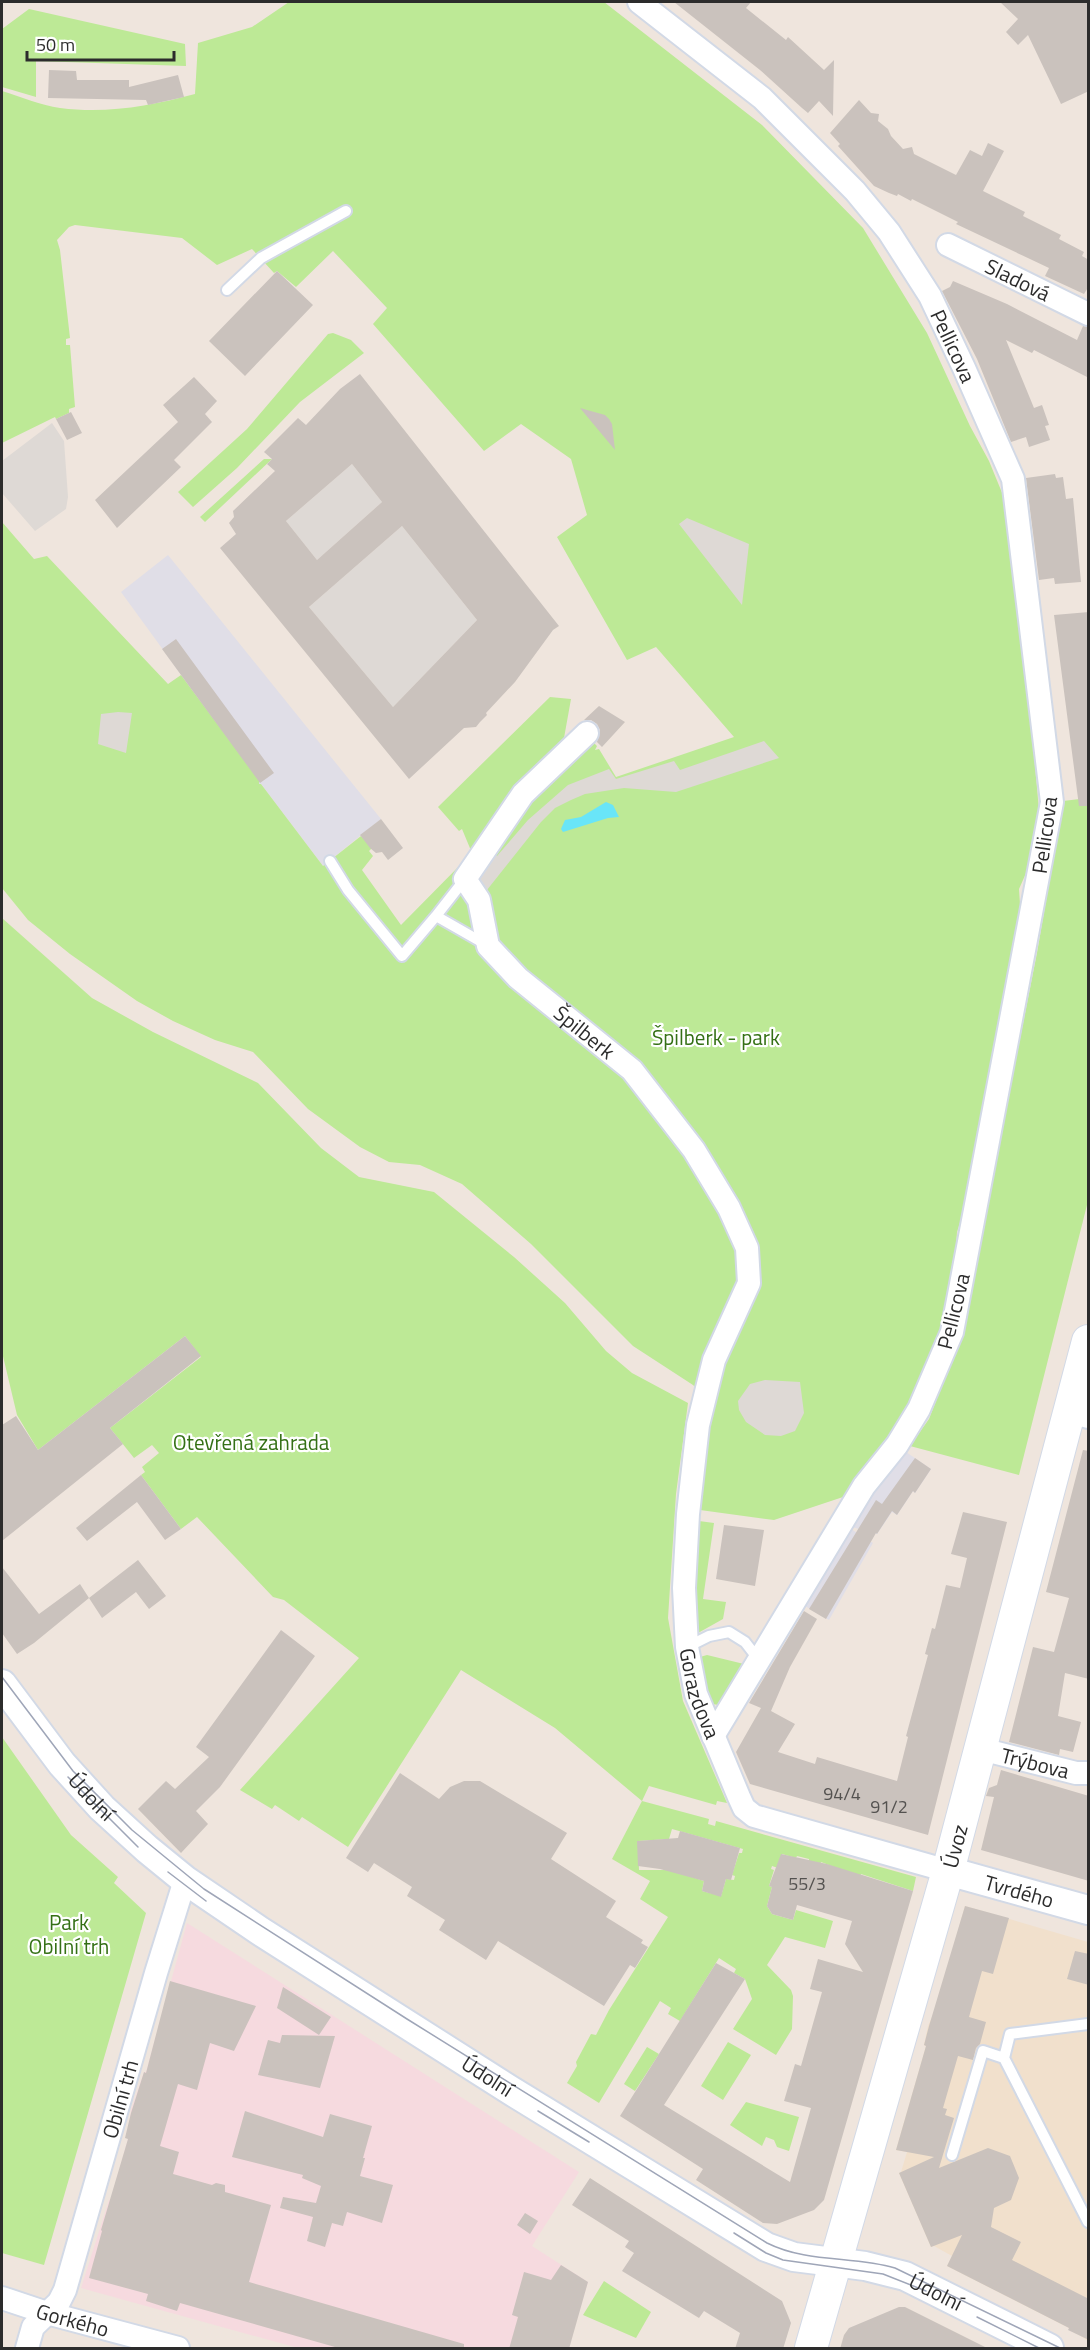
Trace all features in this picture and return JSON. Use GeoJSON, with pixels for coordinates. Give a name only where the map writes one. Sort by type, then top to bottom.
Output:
{"type":"FeatureCollection","features":[{"type":"Feature","properties":{"kind":"main road","name":"Úvoz"},"geometry":{"type":"LineString","coordinates":[[811,2349],[981,1749],[1079,1414],[1089,1341]]}},
{"type":"Feature","properties":{"kind":"street","name":"Pellicova"},"geometry":{"type":"LineString","coordinates":[[639,2],[762,98],[808,142],[855,191],[889,232],[930,296],[1013,479],[1052,802],[952,1332],[919,1409],[897,1445],[864,1486],[712,1736]]}},
{"type":"Feature","properties":{"kind":"street","name":"Sladová"},"geometry":{"type":"LineString","coordinates":[[948,245],[1089,314]]}},
{"type":"Feature","properties":{"kind":"street"},"geometry":{"type":"LineString","coordinates":[[488,946],[479,900],[465,879],[523,794],[587,733]]}},
{"type":"Feature","properties":{"kind":"street","name":"Špilberk"},"geometry":{"type":"LineString","coordinates":[[488,946],[518,978],[632,1070],[694,1150],[729,1208],[747,1248],[749,1283],[714,1360]]}},
{"type":"Feature","properties":{"kind":"street","name":"Gorazdova"},"geometry":{"type":"LineString","coordinates":[[714,1360],[698,1425],[688,1514],[684,1588],[687,1647],[696,1694],[744,1808],[754,1816],[948,1871]]}},
{"type":"Feature","properties":{"kind":"street","name":"Údolní"},"geometry":{"type":"LineString","coordinates":[[2,1684],[62,1764],[86,1791],[147,1849],[222,1906],[336,1979],[750,2239],[775,2252],[794,2257],[873,2268],[905,2276],[1049,2349]]}},
{"type":"Feature","properties":{"kind":"street","name":"Trýbova"},"geometry":{"type":"LineString","coordinates":[[981,1749],[1076,1773],[1089,1773]]}},
{"type":"Feature","properties":{"kind":"street","name":"Tvrdého"},"geometry":{"type":"LineString","coordinates":[[948,1871],[1089,1910]]}},
{"type":"Feature","properties":{"kind":"street","name":"Obilní trh"},"geometry":{"type":"LineString","coordinates":[[27,2349],[33,2327],[59,2302],[65,2290],[156,1973],[186,1880]]}},
{"type":"Feature","properties":{"kind":"street","name":"Gorkého"},"geometry":{"type":"LineString","coordinates":[[2,2298],[47,2313],[178,2349]]}},
{"type":"Feature","properties":{"kind":"lane"},"geometry":{"type":"LineString","coordinates":[[227,290],[261,258],[346,211]]}},
{"type":"Feature","properties":{"kind":"lane"},"geometry":{"type":"LineString","coordinates":[[330,861],[348,890],[402,957],[465,879]]}},
{"type":"Feature","properties":{"kind":"lane"},"geometry":{"type":"LineString","coordinates":[[436,916],[488,946]]}},
{"type":"Feature","properties":{"kind":"lane"},"geometry":{"type":"LineString","coordinates":[[687,1647],[730,1626],[759,1661]]}},
{"type":"Feature","properties":{"kind":"lane"},"geometry":{"type":"LineString","coordinates":[[1089,2024],[1010,2034],[1004,2058],[1089,2222]]}},
{"type":"Feature","properties":{"kind":"lane"},"geometry":{"type":"LineString","coordinates":[[952,2155],[983,2051],[1004,2058]]}},
{"type":"Feature","properties":{"kind":"shaded area"},"geometry":{"type":"Polygon","coordinates":[[[52,423],[64,441],[68,497],[66,509],[35,531],[2,493],[2,461],[52,423]]]}},
{"type":"Feature","properties":{"kind":"shaded area"},"geometry":{"type":"Polygon","coordinates":[[[352,464],[382,502],[317,560],[286,521],[352,464]]]}},
{"type":"Feature","properties":{"kind":"shaded area"},"geometry":{"type":"Polygon","coordinates":[[[687,518],[749,544],[742,605],[679,524],[687,518]]]}},
{"type":"Feature","properties":{"kind":"shaded area"},"geometry":{"type":"Polygon","coordinates":[[[402,526],[477,620],[393,707],[309,607],[402,526]]]}},
{"type":"Feature","properties":{"kind":"shaded area"},"geometry":{"type":"Polygon","coordinates":[[[168,555],[381,819],[323,866],[259,784],[121,592],[168,555]]]}},
{"type":"Feature","properties":{"kind":"shaded area"},"geometry":{"type":"Polygon","coordinates":[[[132,713],[126,753],[98,744],[101,714],[132,713]]]}},
{"type":"Feature","properties":{"kind":"shaded area"},"geometry":{"type":"Polygon","coordinates":[[[764,741],[779,758],[676,792],[624,788],[585,794],[571,800],[555,808],[541,822],[479,900],[465,879],[486,847],[497,856],[528,820],[568,785],[609,769],[616,779],[674,761],[680,770],[764,741]]]}},
{"type":"Feature","properties":{"kind":"shaded area"},"geometry":{"type":"Polygon","coordinates":[[[765,1380],[800,1382],[804,1413],[795,1431],[781,1436],[765,1435],[746,1422],[739,1410],[738,1401],[750,1384],[765,1380]]]}},
{"type":"Feature","properties":{"kind":"shaded area"},"geometry":{"type":"Polygon","coordinates":[[[906,1452],[931,1469],[915,1493],[913,1491],[897,1515],[892,1512],[877,1534],[852,1527],[873,1493],[906,1452]]]}},
{"type":"Feature","properties":{"kind":"shaded area"},"geometry":{"type":"Polygon","coordinates":[[[851,1529],[873,1543],[829,1620],[805,1606],[851,1529]]]}},
{"type":"Feature","properties":{"kind":"shaded area"},"geometry":{"type":"Polygon","coordinates":[[[965,1906],[1088,1942],[1088,2341],[1069,2328],[947,2266],[952,2256],[934,2246],[931,2247],[899,2173],[907,2152],[896,2150],[926,2046],[924,2045],[928,2026],[936,2008],[965,1906]]]}},
{"type":"Feature","properties":{"kind":"shaded area"},"geometry":{"type":"Polygon","coordinates":[[[187,1923],[579,2172],[532,2246],[588,2282],[568,2348],[298,2348],[81,2288],[111,2199],[128,2139],[131,2110],[144,2072],[146,2072],[187,1923]]]}},
{"type":"Feature","properties":{"kind":"green space","name":"Špilberk - park"},"geometry":{"type":"Polygon","coordinates":[[[289,2],[604,2],[762,125],[863,228],[927,333],[970,426],[989,461],[1005,500],[1028,689],[1040,821],[1035,853],[1019,889],[1021,920],[968,1197],[957,1232],[955,1259],[942,1324],[920,1384],[898,1424],[858,1474],[843,1497],[774,1520],[700,1510],[698,1507],[711,1402],[693,1385],[633,1346],[531,1244],[462,1184],[420,1165],[389,1162],[360,1147],[308,1109],[253,1052],[215,1040],[137,1001],[70,954],[28,920],[2,888],[2,522],[34,559],[47,556],[168,684],[181,675],[259,780],[259,784],[323,866],[361,836],[372,848],[369,851],[373,856],[362,870],[401,925],[472,853],[462,829],[459,831],[438,807],[550,697],[571,699],[564,738],[579,726],[595,740],[594,743],[597,746],[595,750],[599,749],[616,777],[734,737],[656,647],[627,660],[557,537],[587,515],[571,459],[521,424],[484,451],[373,324],[387,308],[333,251],[296,287],[277,271],[274,273],[252,249],[217,265],[182,238],[75,225],[69,227],[57,240],[70,338],[66,339],[66,345],[70,345],[75,407],[69,409],[69,413],[56,419],[55,417],[2,443],[2,91],[53,107],[77,110],[145,105],[195,94],[198,43],[252,27],[289,2]]]}},
{"type":"Feature","properties":{"kind":"green space"},"geometry":{"type":"Polygon","coordinates":[[[29,9],[185,44],[186,66],[36,61],[36,97],[2,87],[2,29],[29,9]]]}},
{"type":"Feature","properties":{"kind":"green space"},"geometry":{"type":"Polygon","coordinates":[[[333,333],[351,340],[364,353],[300,402],[237,468],[193,507],[178,492],[247,429],[328,334],[333,333]]]}},
{"type":"Feature","properties":{"kind":"green space"},"geometry":{"type":"Polygon","coordinates":[[[264,459],[272,459],[205,522],[200,517],[264,459]]]}},
{"type":"Feature","properties":{"kind":"green space"},"geometry":{"type":"Polygon","coordinates":[[[1088,798],[1088,1201],[1019,1475],[910,1446],[929,1419],[961,1336],[1037,953],[1063,801],[1088,798]]]}},
{"type":"Feature","properties":{"kind":"green space","name":"Otevřená zahrada"},"geometry":{"type":"Polygon","coordinates":[[[2,918],[92,998],[153,1032],[258,1083],[321,1148],[359,1177],[434,1192],[514,1257],[565,1303],[606,1351],[632,1373],[688,1403],[676,1494],[668,1618],[683,1701],[727,1803],[717,1801],[716,1805],[649,1786],[642,1801],[555,1728],[461,1670],[348,1847],[302,1817],[299,1821],[275,1805],[272,1809],[240,1790],[359,1658],[284,1600],[273,1597],[197,1517],[181,1529],[141,1475],[145,1472],[142,1467],[159,1453],[152,1445],[134,1458],[110,1428],[201,1357],[185,1336],[38,1450],[17,1415],[2,1352],[2,918]]]}},
{"type":"Feature","properties":{"kind":"green space"},"geometry":{"type":"Polygon","coordinates":[[[696,1522],[714,1523],[703,1599],[726,1602],[723,1619],[695,1633],[696,1522]]]}},
{"type":"Feature","properties":{"kind":"green space"},"geometry":{"type":"Polygon","coordinates":[[[707,1655],[744,1664],[720,1705],[711,1704],[707,1700],[700,1657],[707,1655]]]}},
{"type":"Feature","properties":{"kind":"green space","name":"Park Obilní trh"},"geometry":{"type":"Polygon","coordinates":[[[2,1737],[71,1835],[118,1877],[114,1883],[146,1913],[44,2265],[2,2253],[2,1737]]]}},
{"type":"Feature","properties":{"kind":"green space"},"geometry":{"type":"Polygon","coordinates":[[[642,1801],[709,1819],[708,1824],[715,1826],[716,1821],[916,1877],[913,1891],[861,1874],[860,1877],[821,1862],[820,1865],[809,1862],[809,1859],[782,1854],[778,1868],[772,1866],[771,1869],[774,1870],[769,1886],[772,1887],[767,1906],[772,1914],[793,1920],[796,1910],[833,1921],[825,1948],[785,1937],[767,1965],[791,1990],[793,1996],[792,2029],[776,2055],[733,2029],[752,1999],[745,1979],[734,1973],[736,1969],[719,1958],[680,2021],[668,2014],[671,2008],[660,2001],[599,2103],[567,2083],[591,2034],[596,2035],[609,2010],[668,1917],[640,1899],[650,1881],[612,1859],[642,1801]],[[672,1829],[669,1839],[638,1841],[639,1870],[670,1870],[704,1881],[702,1891],[721,1896],[726,1879],[734,1880],[735,1876],[732,1875],[739,1853],[742,1853],[743,1849],[672,1829]]]}},
{"type":"Feature","properties":{"kind":"green space"},"geometry":{"type":"Polygon","coordinates":[[[728,2042],[751,2055],[723,2100],[701,2086],[728,2042]]]}},
{"type":"Feature","properties":{"kind":"green space"},"geometry":{"type":"Polygon","coordinates":[[[647,2047],[659,2054],[635,2091],[624,2084],[647,2047]]]}},
{"type":"Feature","properties":{"kind":"green space"},"geometry":{"type":"Polygon","coordinates":[[[746,2102],[799,2117],[789,2151],[777,2147],[774,2140],[766,2137],[762,2146],[730,2125],[746,2102]]]}},
{"type":"Feature","properties":{"kind":"green space"},"geometry":{"type":"Polygon","coordinates":[[[604,2281],[651,2312],[636,2338],[583,2315],[604,2281]]]}},
{"type":"Feature","properties":{"kind":"water"},"geometry":{"type":"Polygon","coordinates":[[[606,802],[613,805],[619,817],[608,818],[563,832],[561,829],[565,820],[581,817],[606,802]]]}},
{"type":"Feature","properties":{"kind":"building"},"geometry":{"type":"Polygon","coordinates":[[[674,2],[751,2],[746,8],[786,40],[788,37],[824,70],[834,60],[833,116],[819,101],[808,113],[760,70],[674,2]]]}},
{"type":"Feature","properties":{"kind":"building"},"geometry":{"type":"Polygon","coordinates":[[[1000,2],[1089,2],[1089,91],[1061,104],[1028,35],[1018,45],[1006,32],[1018,19],[1000,2]]]}},
{"type":"Feature","properties":{"kind":"building"},"geometry":{"type":"Polygon","coordinates":[[[49,70],[76,71],[77,80],[129,80],[129,87],[178,75],[184,97],[148,105],[146,100],[48,98],[49,70]]]}},
{"type":"Feature","properties":{"kind":"building"},"geometry":{"type":"Polygon","coordinates":[[[859,100],[871,113],[879,114],[878,121],[888,129],[903,149],[912,147],[914,154],[956,175],[970,150],[982,156],[988,143],[1004,151],[983,191],[1025,212],[1023,216],[1061,235],[1059,239],[1084,252],[1082,256],[1089,260],[1089,286],[1084,294],[1045,276],[1049,268],[956,224],[958,222],[912,199],[911,201],[874,186],[838,146],[840,144],[830,133],[859,100]]]}},
{"type":"Feature","properties":{"kind":"building"},"geometry":{"type":"Polygon","coordinates":[[[277,271],[313,305],[245,376],[209,341],[277,271]]]}},
{"type":"Feature","properties":{"kind":"building"},"geometry":{"type":"Polygon","coordinates":[[[953,281],[1007,304],[1077,340],[1083,326],[1089,327],[1089,378],[1034,350],[1032,353],[1006,340],[1034,408],[1042,405],[1049,425],[1045,426],[1050,440],[1029,447],[1026,437],[1011,442],[977,359],[942,291],[950,287],[953,281]]]}},
{"type":"Feature","properties":{"kind":"building"},"geometry":{"type":"Polygon","coordinates":[[[360,374],[559,626],[553,630],[515,682],[476,727],[464,728],[409,779],[220,548],[236,534],[229,523],[234,517],[233,511],[275,471],[267,464],[272,459],[264,452],[298,418],[306,425],[340,389],[360,374]],[[352,464],[286,521],[317,560],[382,502],[352,464]],[[402,526],[309,607],[393,707],[477,620],[402,526]]]}},
{"type":"Feature","properties":{"kind":"building"},"geometry":{"type":"Polygon","coordinates":[[[194,377],[217,401],[205,414],[212,422],[174,460],[181,467],[117,528],[95,500],[178,422],[163,405],[194,377]]]}},
{"type":"Feature","properties":{"kind":"building"},"geometry":{"type":"Polygon","coordinates":[[[580,408],[605,415],[609,419],[612,424],[615,450],[580,408]]]}},
{"type":"Feature","properties":{"kind":"building"},"geometry":{"type":"Polygon","coordinates":[[[71,412],[82,433],[67,440],[56,419],[71,412]]]}},
{"type":"Feature","properties":{"kind":"building"},"geometry":{"type":"Polygon","coordinates":[[[1055,474],[1056,478],[1063,477],[1066,499],[1073,498],[1081,582],[1055,584],[1054,578],[1039,580],[1026,478],[1055,474]]]}},
{"type":"Feature","properties":{"kind":"building"},"geometry":{"type":"Polygon","coordinates":[[[1089,612],[1089,806],[1079,806],[1054,615],[1089,612]]]}},
{"type":"Feature","properties":{"kind":"building"},"geometry":{"type":"Polygon","coordinates":[[[176,639],[274,773],[260,783],[162,649],[176,639]]]}},
{"type":"Feature","properties":{"kind":"building"},"geometry":{"type":"Polygon","coordinates":[[[599,706],[625,722],[602,747],[597,742],[600,730],[597,724],[591,720],[584,720],[599,706]]]}},
{"type":"Feature","properties":{"kind":"building"},"geometry":{"type":"Polygon","coordinates":[[[381,819],[403,848],[388,860],[382,852],[376,853],[370,848],[360,835],[381,819]]]}},
{"type":"Feature","properties":{"kind":"building"},"geometry":{"type":"Polygon","coordinates":[[[185,1336],[201,1356],[110,1428],[123,1444],[2,1541],[2,1425],[16,1416],[38,1450],[185,1336]]]}},
{"type":"Feature","properties":{"kind":"building"},"geometry":{"type":"Polygon","coordinates":[[[1083,1450],[1089,1451],[1089,1679],[1065,1673],[1058,1716],[1081,1722],[1073,1752],[1060,1749],[1059,1755],[1009,1742],[1033,1647],[1054,1652],[1069,1598],[1046,1592],[1083,1450]]]}},
{"type":"Feature","properties":{"kind":"building"},"geometry":{"type":"Polygon","coordinates":[[[915,1458],[931,1469],[915,1493],[913,1491],[897,1515],[892,1511],[876,1533],[826,1619],[809,1609],[876,1500],[882,1504],[915,1458]]]}},
{"type":"Feature","properties":{"kind":"building"},"geometry":{"type":"Polygon","coordinates":[[[141,1475],[181,1529],[165,1540],[137,1502],[87,1541],[76,1528],[141,1475]]]}},
{"type":"Feature","properties":{"kind":"building"},"geometry":{"type":"Polygon","coordinates":[[[963,1512],[1007,1522],[928,1835],[750,1784],[736,1752],[761,1708],[749,1703],[804,1611],[817,1619],[790,1667],[771,1711],[795,1724],[778,1752],[815,1764],[817,1757],[897,1781],[908,1737],[906,1736],[928,1655],[925,1654],[932,1628],[935,1629],[946,1585],[960,1588],[967,1558],[951,1554],[963,1512]]]}},
{"type":"Feature","properties":{"kind":"building"},"geometry":{"type":"Polygon","coordinates":[[[724,1525],[764,1530],[755,1586],[716,1579],[724,1525]]]}},
{"type":"Feature","properties":{"kind":"building"},"geometry":{"type":"Polygon","coordinates":[[[138,1560],[166,1596],[149,1609],[136,1592],[102,1618],[89,1598],[138,1560]]]}},
{"type":"Feature","properties":{"kind":"building"},"geometry":{"type":"Polygon","coordinates":[[[2,1567],[39,1614],[80,1584],[89,1598],[17,1654],[2,1633],[2,1567]]]}},
{"type":"Feature","properties":{"kind":"building"},"geometry":{"type":"Polygon","coordinates":[[[281,1630],[315,1656],[220,1787],[196,1811],[208,1824],[181,1853],[138,1809],[166,1781],[175,1789],[209,1757],[196,1747],[281,1630]]]}},
{"type":"Feature","properties":{"kind":"building"},"geometry":{"type":"Polygon","coordinates":[[[1001,1770],[1089,1796],[1089,1881],[981,1850],[994,1797],[986,1796],[989,1788],[997,1785],[1001,1770]]]}},
{"type":"Feature","properties":{"kind":"building"},"geometry":{"type":"Polygon","coordinates":[[[400,1773],[439,1799],[450,1787],[464,1781],[480,1781],[567,1833],[551,1859],[616,1901],[606,1917],[643,1940],[641,1943],[648,1947],[635,1968],[630,1965],[604,2006],[498,1941],[486,1960],[439,1930],[445,1920],[407,1896],[412,1887],[374,1863],[368,1872],[346,1858],[400,1773]]]}},
{"type":"Feature","properties":{"kind":"building"},"geometry":{"type":"Polygon","coordinates":[[[680,1831],[740,1848],[731,1880],[726,1879],[721,1897],[702,1891],[704,1881],[660,1869],[638,1866],[637,1841],[678,1838],[680,1831]]]}},
{"type":"Feature","properties":{"kind":"building"},"geometry":{"type":"Polygon","coordinates":[[[781,1854],[827,1864],[913,1891],[824,2200],[814,2210],[777,2224],[763,2223],[696,2180],[703,2169],[620,2116],[716,1963],[745,1979],[664,2105],[790,2182],[811,2108],[784,2101],[795,2064],[801,2066],[822,1992],[810,1989],[818,1959],[863,1972],[845,1944],[852,1921],[797,1905],[793,1920],[772,1914],[767,1906],[772,1887],[769,1886],[781,1854]]]}},
{"type":"Feature","properties":{"kind":"building"},"geometry":{"type":"Polygon","coordinates":[[[965,1906],[1009,1918],[993,1974],[982,1971],[969,2017],[986,2022],[980,2044],[976,2048],[973,2060],[958,2056],[943,2108],[947,2109],[945,2115],[954,2118],[939,2168],[988,2148],[1010,2156],[1019,2178],[1011,2200],[994,2208],[991,2227],[1021,2242],[1012,2260],[1089,2299],[1089,2340],[947,2266],[962,2235],[931,2247],[899,2173],[934,2157],[896,2150],[926,2046],[924,2045],[929,2026],[965,1906]]]}},
{"type":"Feature","properties":{"kind":"building"},"geometry":{"type":"Polygon","coordinates":[[[1075,1951],[1089,1954],[1089,1985],[1067,1979],[1075,1951]]]}},
{"type":"Feature","properties":{"kind":"building"},"geometry":{"type":"Polygon","coordinates":[[[170,1981],[256,2006],[234,2051],[210,2043],[197,2090],[178,2084],[160,2146],[179,2152],[173,2174],[212,2185],[216,2183],[225,2185],[225,2192],[271,2205],[249,2282],[464,2344],[464,2349],[342,2349],[180,2303],[177,2311],[146,2301],[148,2294],[89,2278],[128,2139],[125,2138],[131,2113],[144,2072],[146,2073],[170,1981]]]}},
{"type":"Feature","properties":{"kind":"building"},"geometry":{"type":"Polygon","coordinates":[[[283,1987],[331,2017],[319,2035],[277,2008],[283,1987]]]}},
{"type":"Feature","properties":{"kind":"building"},"geometry":{"type":"Polygon","coordinates":[[[282,2035],[335,2036],[320,2088],[258,2075],[268,2040],[280,2043],[282,2035]]]}},
{"type":"Feature","properties":{"kind":"building"},"geometry":{"type":"Polygon","coordinates":[[[245,2111],[323,2137],[330,2114],[372,2126],[360,2176],[393,2185],[382,2223],[347,2212],[343,2226],[332,2223],[325,2247],[307,2241],[313,2217],[280,2208],[283,2197],[316,2203],[321,2186],[302,2178],[303,2175],[232,2157],[245,2111]]]}},
{"type":"Feature","properties":{"kind":"building"},"geometry":{"type":"Polygon","coordinates":[[[590,2178],[782,2301],[791,2323],[783,2349],[735,2349],[740,2333],[704,2311],[699,2318],[622,2271],[634,2253],[625,2247],[629,2241],[572,2205],[590,2178]]]}},
{"type":"Feature","properties":{"kind":"building"},"geometry":{"type":"Polygon","coordinates":[[[525,2213],[538,2221],[530,2234],[517,2225],[525,2213]]]}},
{"type":"Feature","properties":{"kind":"building"},"geometry":{"type":"Polygon","coordinates":[[[561,2265],[588,2282],[569,2349],[509,2349],[518,2317],[512,2315],[524,2272],[551,2280],[561,2265]]]}},
{"type":"Feature","properties":{"kind":"building"},"geometry":{"type":"Polygon","coordinates":[[[899,2307],[905,2307],[989,2349],[840,2349],[844,2335],[849,2328],[899,2307]]]}},
{"type":"Feature","properties":{"kind":"tram line"},"geometry":{"type":"LineString","coordinates":[[2,1677],[73,1771],[132,1830],[204,1889],[407,2019],[767,2243],[798,2254],[895,2268],[1060,2348]]}},
{"type":"Feature","properties":{"kind":"tram line"},"geometry":{"type":"LineString","coordinates":[[68,1777],[138,1847]]}},
{"type":"Feature","properties":{"kind":"tram line"},"geometry":{"type":"LineString","coordinates":[[168,1872],[206,1901]]}},
{"type":"Feature","properties":{"kind":"tram line"},"geometry":{"type":"LineString","coordinates":[[538,2111],[589,2142]]}},
{"type":"Feature","properties":{"kind":"tram line"},"geometry":{"type":"LineString","coordinates":[[734,2233],[766,2253],[783,2260],[883,2274],[926,2291]]}},
{"type":"Feature","properties":{"kind":"tram line"},"geometry":{"type":"LineString","coordinates":[[977,2317],[1039,2348]]}}]}
